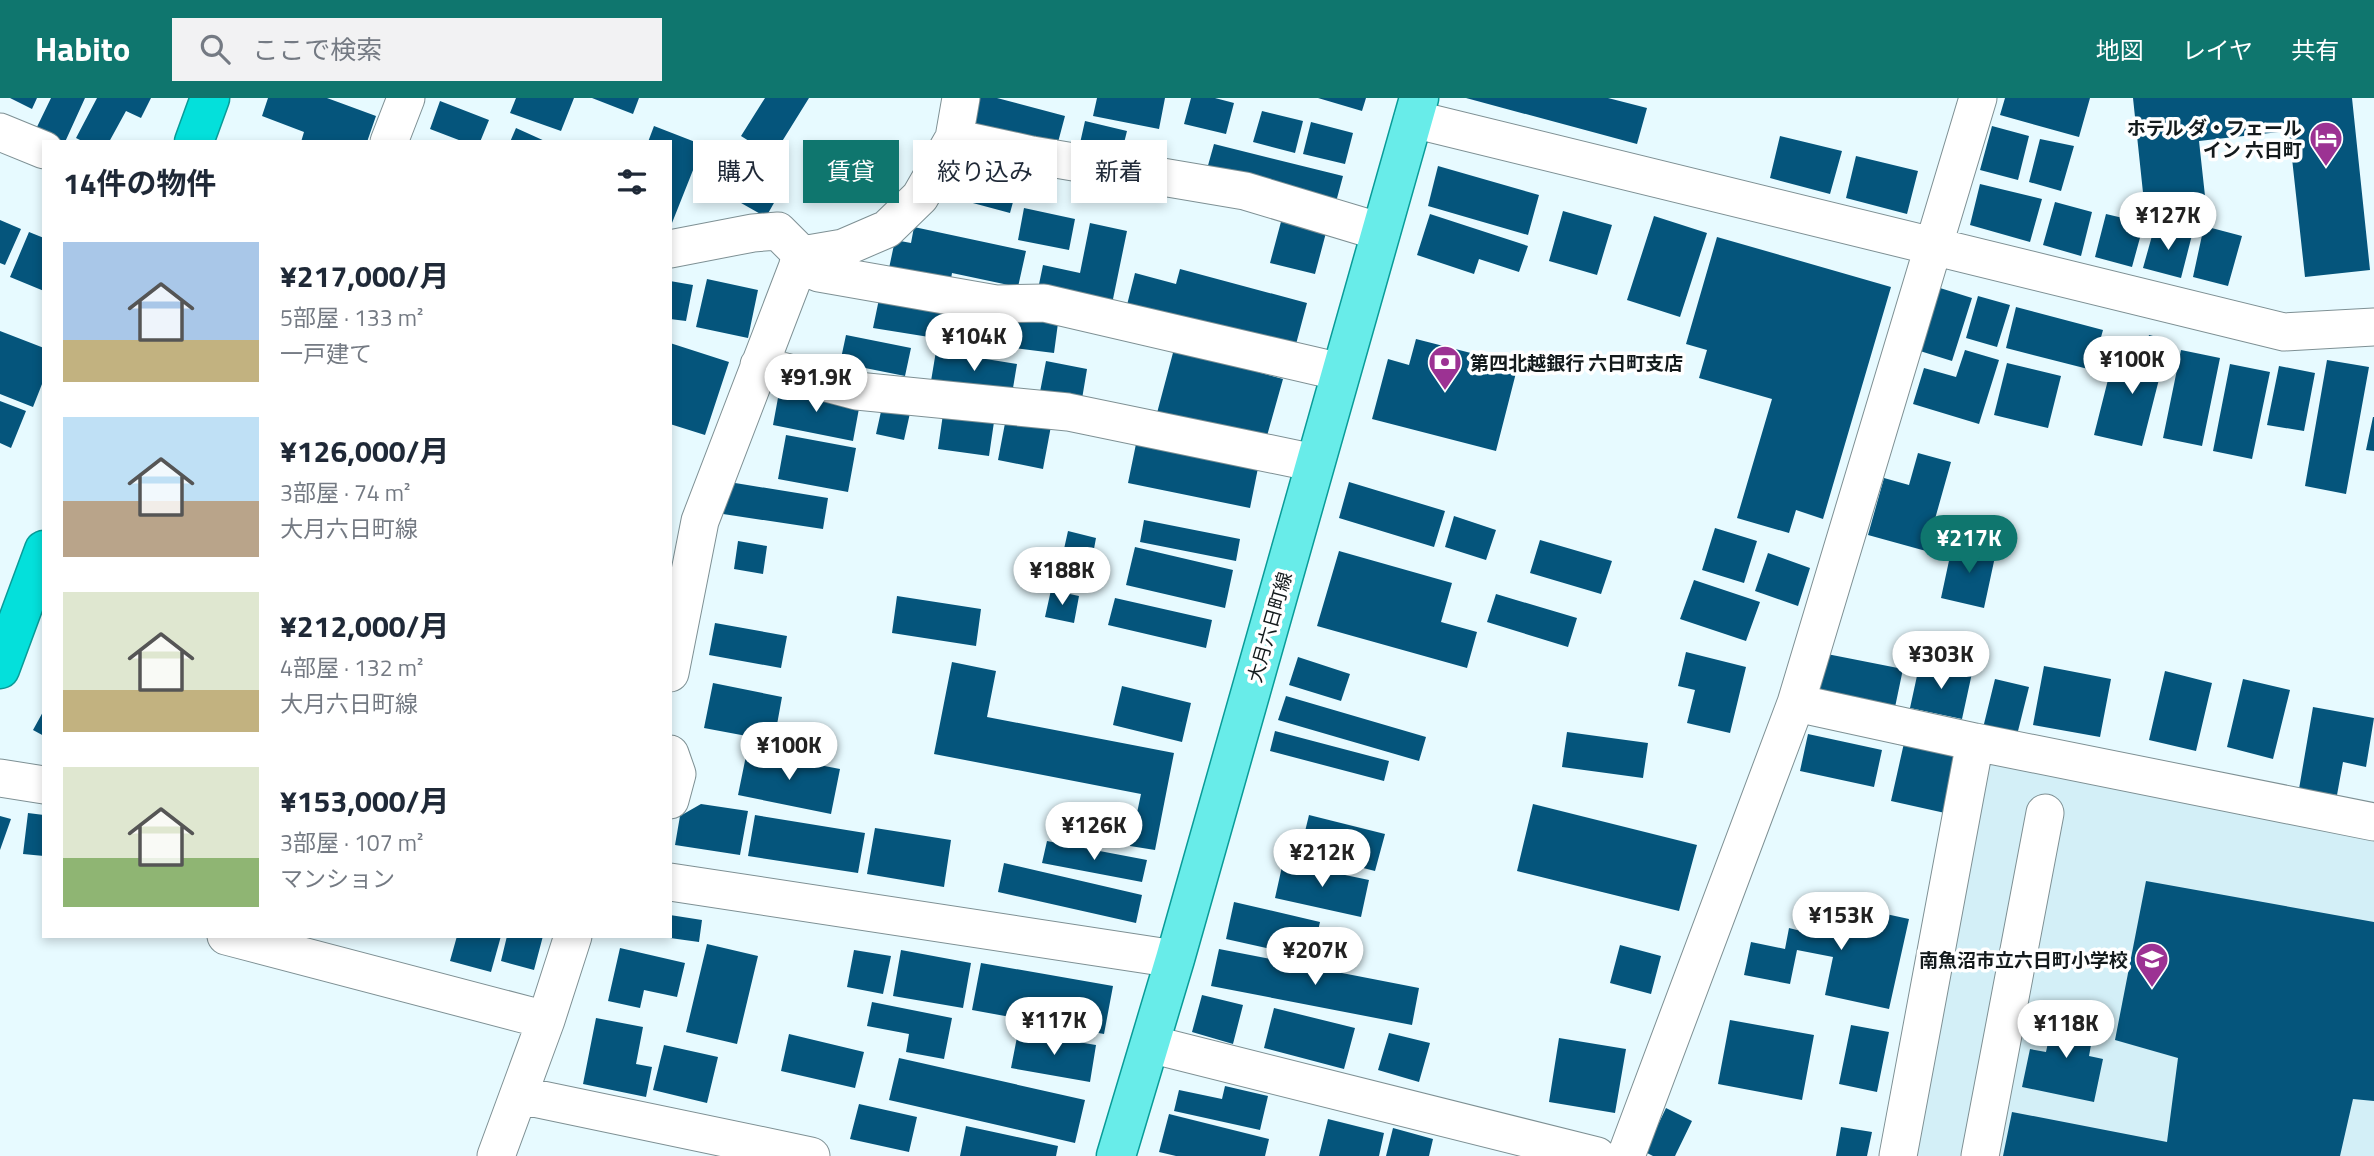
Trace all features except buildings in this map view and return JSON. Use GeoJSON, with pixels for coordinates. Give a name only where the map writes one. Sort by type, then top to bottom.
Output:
{"type":"FeatureCollection","features":[{"type":"Feature","properties":{"kind":"highway"},"geometry":{"type":"LineString","coordinates":[[195,140],[210,98]]}},
{"type":"Feature","properties":{"kind":"highway"},"geometry":{"type":"LineString","coordinates":[[4,647],[42,555]]}},
{"type":"Feature","properties":{"kind":"main road","name":"大月六日町線"},"geometry":{"type":"LineString","coordinates":[[1116,1156],[1175,959],[1416,108]]}},
{"type":"Feature","properties":{"kind":"street"},"geometry":{"type":"LineString","coordinates":[[390,140],[407,98]]}},
{"type":"Feature","properties":{"kind":"street"},"geometry":{"type":"LineString","coordinates":[[800,260],[843,248],[887,229],[920,197],[954,138],[961,98]]}},
{"type":"Feature","properties":{"kind":"street"},"geometry":{"type":"LineString","coordinates":[[1626,1156],[1796,703],[1978,98]]}},
{"type":"Feature","properties":{"kind":"street"},"geometry":{"type":"LineString","coordinates":[[1416,108],[1932,247],[2284,332],[2374,327]]}},
{"type":"Feature","properties":{"kind":"street"},"geometry":{"type":"LineString","coordinates":[[0,132],[42,149]]}},
{"type":"Feature","properties":{"kind":"street"},"geometry":{"type":"LineString","coordinates":[[954,138],[1031,155],[1245,191],[1381,232]]}},
{"type":"Feature","properties":{"kind":"street"},"geometry":{"type":"LineString","coordinates":[[672,249],[753,233],[778,231],[800,260],[819,273],[996,304],[1044,303],[1341,372]]}},
{"type":"Feature","properties":{"kind":"street"},"geometry":{"type":"LineString","coordinates":[[672,663],[700,521],[800,260]]}},
{"type":"Feature","properties":{"kind":"street"},"geometry":{"type":"LineString","coordinates":[[759,365],[857,391],[1068,412],[1315,463]]}},
{"type":"Feature","properties":{"kind":"street"},"geometry":{"type":"LineString","coordinates":[[1796,703],[1975,743],[2374,822]]}},
{"type":"Feature","properties":{"kind":"street"},"geometry":{"type":"LineString","coordinates":[[1898,1156],[1975,743]]}},
{"type":"Feature","properties":{"kind":"street"},"geometry":{"type":"LineString","coordinates":[[672,760],[677,774],[672,793]]}},
{"type":"Feature","properties":{"kind":"street"},"geometry":{"type":"LineString","coordinates":[[0,778],[42,785]]}},
{"type":"Feature","properties":{"kind":"street"},"geometry":{"type":"LineString","coordinates":[[1980,1156],[2045,813]]}},
{"type":"Feature","properties":{"kind":"street"},"geometry":{"type":"LineString","coordinates":[[672,882],[1175,959]]}},
{"type":"Feature","properties":{"kind":"street"},"geometry":{"type":"LineString","coordinates":[[234,938],[546,1020]]}},
{"type":"Feature","properties":{"kind":"street"},"geometry":{"type":"LineString","coordinates":[[496,1156],[546,1020],[572,938]]}},
{"type":"Feature","properties":{"kind":"street"},"geometry":{"type":"LineString","coordinates":[[1150,1044],[1597,1156]]}},
{"type":"Feature","properties":{"kind":"street"},"geometry":{"type":"LineString","coordinates":[[519,1095],[811,1156]]}},
{"type":"Feature","properties":{"kind":"shaded area","name":"南魚沼市立六日町小学校"},"geometry":{"type":"Polygon","coordinates":[[[1975,742],[2374,822],[2374,1156],[1898,1156],[1975,742]]]}},
{"type":"Feature","properties":{"kind":"place","name":"ホテル ダ・フェール イン 六日町"},"geometry":{"type":"Point","coordinates":[2326,168]}},
{"type":"Feature","properties":{"kind":"place","name":"第四北越銀行 六日町支店"},"geometry":{"type":"Point","coordinates":[1445,392]}},
{"type":"Feature","properties":{"kind":"place","name":"南魚沼市立六日町小学校"},"geometry":{"type":"Point","coordinates":[2152,989]}}]}
